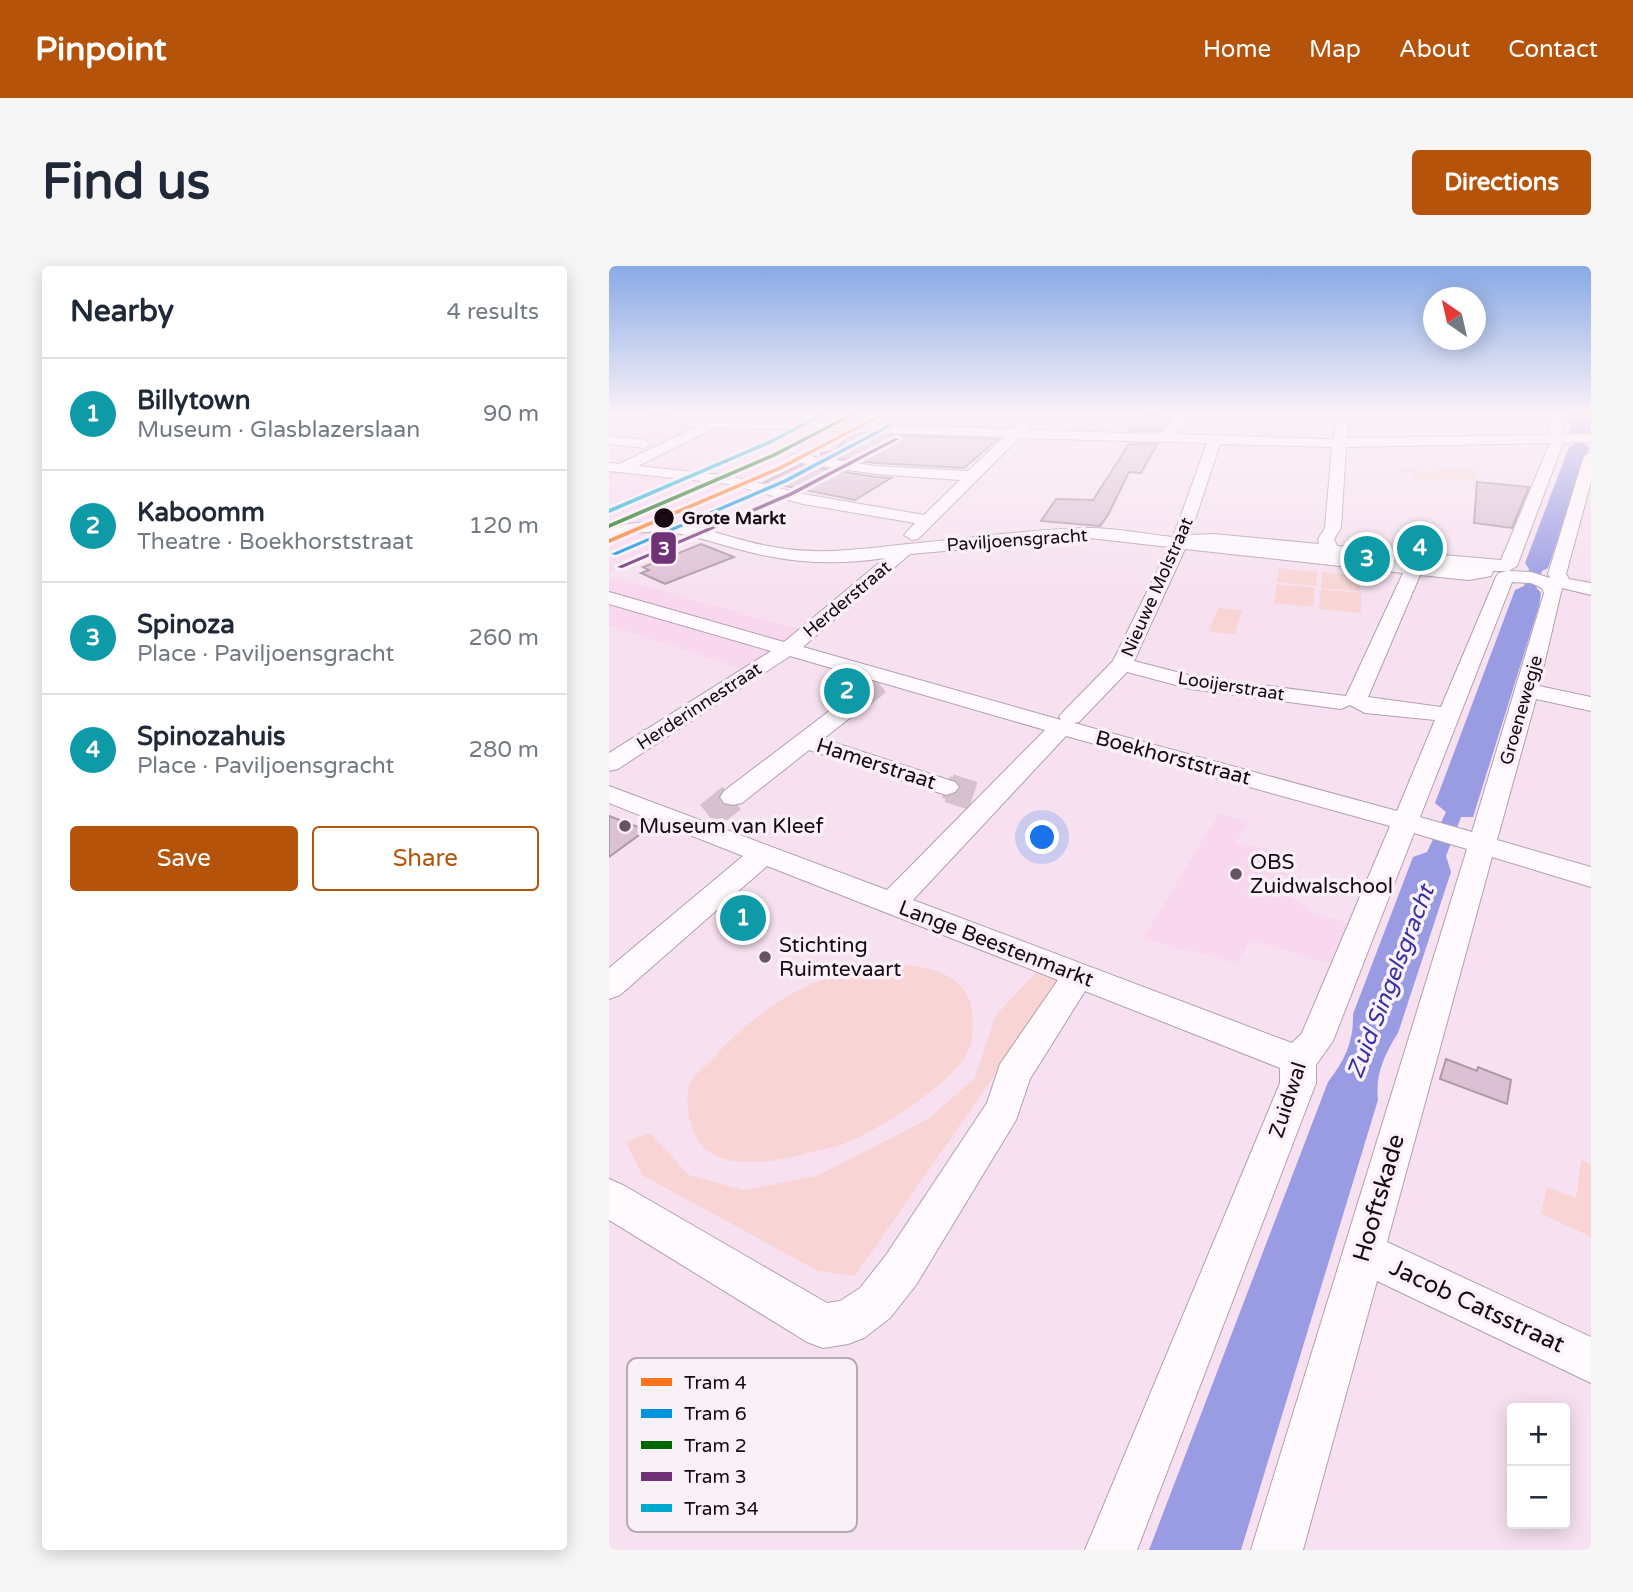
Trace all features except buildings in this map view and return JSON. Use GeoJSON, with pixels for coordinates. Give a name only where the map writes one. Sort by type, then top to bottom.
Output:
{"type":"FeatureCollection","features":[{"type":"Feature","properties":{"kind":"street"},"geometry":{"type":"LineString","coordinates":[[658,474],[729,480],[803,499],[927,520]]}},
{"type":"Feature","properties":{"kind":"street"},"geometry":{"type":"LineString","coordinates":[[939,474],[972,476]]}},
{"type":"Feature","properties":{"kind":"street","name":"Nieuwe Molstraat"},"geometry":{"type":"LineString","coordinates":[[1066,722],[1122,664],[1180,541],[1203,474]]}},
{"type":"Feature","properties":{"kind":"street"},"geometry":{"type":"LineString","coordinates":[[1327,555],[1338,544],[1339,537],[1333,528],[1335,474]]}},
{"type":"Feature","properties":{"kind":"street","name":"Zuidwal"},"geometry":{"type":"LineString","coordinates":[[1111,1550],[1298,1083],[1298,1060],[1316,1041],[1418,826],[1448,715],[1519,575],[1549,474]]}},
{"type":"Feature","properties":{"kind":"street"},"geometry":{"type":"LineString","coordinates":[[1589,474],[1585,500],[1557,575],[1563,583],[1591,589]]}},
{"type":"Feature","properties":{"kind":"street","name":"Herderstraat"},"geometry":{"type":"LineString","coordinates":[[789,649],[901,550],[972,476]]}},
{"type":"Feature","properties":{"kind":"street"},"geometry":{"type":"LineString","coordinates":[[619,518],[666,521]]}},
{"type":"Feature","properties":{"kind":"street"},"geometry":{"type":"LineString","coordinates":[[609,533],[666,521]]}},
{"type":"Feature","properties":{"kind":"street"},"geometry":{"type":"LineString","coordinates":[[609,548],[666,521]]}},
{"type":"Feature","properties":{"kind":"street","name":"Paviljoensgracht"},"geometry":{"type":"LineString","coordinates":[[666,521],[765,551],[802,556],[878,556],[901,550],[1090,534],[1180,541],[1208,547],[1478,565],[1519,575]]}},
{"type":"Feature","properties":{"kind":"street","name":"Paviljoensgracht"},"geometry":{"type":"LineString","coordinates":[[1327,555],[1469,575],[1484,573],[1485,569],[1478,565]]}},
{"type":"Feature","properties":{"kind":"street"},"geometry":{"type":"LineString","coordinates":[[1350,703],[1356,699],[1414,569]]}},
{"type":"Feature","properties":{"kind":"street","name":"Groenewegje"},"geometry":{"type":"LineString","coordinates":[[1470,842],[1527,690],[1553,593],[1553,588],[1519,575]]}},
{"type":"Feature","properties":{"kind":"street","name":"Boekhorststraat"},"geometry":{"type":"LineString","coordinates":[[609,598],[789,649],[876,686],[1066,722],[1591,877]]}},
{"type":"Feature","properties":{"kind":"street","name":"Herderinnestraat"},"geometry":{"type":"LineString","coordinates":[[609,765],[789,649]]}},
{"type":"Feature","properties":{"kind":"street","name":"Looijerstraat"},"geometry":{"type":"LineString","coordinates":[[1122,664],[1191,682],[1448,715]]}},
{"type":"Feature","properties":{"kind":"street"},"geometry":{"type":"LineString","coordinates":[[733,797],[876,686]]}},
{"type":"Feature","properties":{"kind":"street"},"geometry":{"type":"LineString","coordinates":[[1527,690],[1591,704]]}},
{"type":"Feature","properties":{"kind":"street"},"geometry":{"type":"LineString","coordinates":[[892,903],[981,799],[1066,722]]}},
{"type":"Feature","properties":{"kind":"street","name":"Hamerstraat"},"geometry":{"type":"LineString","coordinates":[[806,741],[946,788]]}},
{"type":"Feature","properties":{"kind":"street","name":"Lange Beestenmarkt"},"geometry":{"type":"LineString","coordinates":[[609,794],[702,821],[764,853],[1298,1060]]}},
{"type":"Feature","properties":{"kind":"street","name":"Hooftskade"},"geometry":{"type":"LineString","coordinates":[[1277,1550],[1364,1253],[1470,842]]}},
{"type":"Feature","properties":{"kind":"street"},"geometry":{"type":"LineString","coordinates":[[609,986],[764,853]]}},
{"type":"Feature","properties":{"kind":"street"},"geometry":{"type":"LineString","coordinates":[[609,1198],[823,1326],[848,1322],[874,1303],[901,1270],[1003,1109],[1013,1075],[1078,976]]}},
{"type":"Feature","properties":{"kind":"street","name":"Jacob Catsstraat"},"geometry":{"type":"LineString","coordinates":[[1364,1253],[1591,1360]]}},
{"type":"Feature","properties":{"kind":"shaded area"},"geometry":{"type":"Polygon","coordinates":[[[609,474],[808,474],[776,490],[760,493],[733,506],[738,509],[609,574],[609,474]]]}},
{"type":"Feature","properties":{"kind":"shaded area"},"geometry":{"type":"Polygon","coordinates":[[[1413,474],[1477,474],[1477,482],[1440,478],[1439,481],[1414,480],[1413,474]]]}},
{"type":"Feature","properties":{"kind":"shaded area"},"geometry":{"type":"Polygon","coordinates":[[[1279,568],[1317,572],[1316,586],[1277,582],[1279,568]]]}},
{"type":"Feature","properties":{"kind":"shaded area"},"geometry":{"type":"Polygon","coordinates":[[[1322,572],[1360,576],[1360,591],[1321,588],[1322,572]]]}},
{"type":"Feature","properties":{"kind":"shaded area"},"geometry":{"type":"Polygon","coordinates":[[[609,576],[809,632],[751,672],[609,625],[609,576]]]}},
{"type":"Feature","properties":{"kind":"shaded area"},"geometry":{"type":"Polygon","coordinates":[[[1277,584],[1315,588],[1313,607],[1274,603],[1277,584]]]}},
{"type":"Feature","properties":{"kind":"shaded area"},"geometry":{"type":"Polygon","coordinates":[[[1321,589],[1361,593],[1361,613],[1319,609],[1321,589]]]}},
{"type":"Feature","properties":{"kind":"shaded area"},"geometry":{"type":"Polygon","coordinates":[[[1218,608],[1242,610],[1235,635],[1209,631],[1218,608]]]}},
{"type":"Feature","properties":{"kind":"shaded area","name":"OBS Zuidwalschool"},"geometry":{"type":"Polygon","coordinates":[[[1219,813],[1248,822],[1236,843],[1298,855],[1281,894],[1290,896],[1314,914],[1354,924],[1337,966],[1250,940],[1237,964],[1143,938],[1219,813]]]}},
{"type":"Feature","properties":{"kind":"shaded area"},"geometry":{"type":"Polygon","coordinates":[[[900,964],[943,974],[961,986],[967,995],[973,1019],[970,1045],[965,1057],[944,1081],[875,1128],[831,1148],[763,1162],[744,1162],[711,1153],[699,1142],[691,1125],[688,1088],[698,1073],[736,1035],[772,1006],[812,984],[844,974],[900,964]]]}},
{"type":"Feature","properties":{"kind":"shaded area"},"geometry":{"type":"Polygon","coordinates":[[[1040,968],[1063,977],[855,1276],[818,1271],[642,1175],[626,1142],[650,1133],[689,1175],[744,1190],[817,1176],[928,1119],[975,1078],[996,1015],[1040,968]]]}},
{"type":"Feature","properties":{"kind":"shaded area"},"geometry":{"type":"Polygon","coordinates":[[[1581,1160],[1591,1164],[1591,1237],[1541,1214],[1547,1187],[1576,1198],[1581,1160]]]}},
{"type":"Feature","properties":{"kind":"water","name":"Zuid Singelsgracht"},"geometry":{"type":"Polygon","coordinates":[[[1559,474],[1580,474],[1548,568],[1542,571],[1536,587],[1541,593],[1539,606],[1473,817],[1461,817],[1446,856],[1451,872],[1398,1033],[1382,1065],[1378,1100],[1241,1550],[1149,1550],[1328,1082],[1347,1050],[1352,1033],[1353,1014],[1413,857],[1427,852],[1446,812],[1435,803],[1515,590],[1524,586],[1529,569],[1525,563],[1559,474]]]}},
{"type":"Feature","properties":{"kind":"tunnel"},"geometry":{"type":"LineString","coordinates":[[861,698],[879,683]]}},
{"type":"Feature","properties":{"kind":"tunnel"},"geometry":{"type":"LineString","coordinates":[[946,787],[954,790]]}},
{"type":"Feature","properties":{"kind":"tunnel"},"geometry":{"type":"LineString","coordinates":[[949,788],[973,796]]}},
{"type":"Feature","properties":{"kind":"tunnel"},"geometry":{"type":"LineString","coordinates":[[709,816],[733,797]]}},
{"type":"Feature","properties":{"kind":"tram line","name":"34"},"geometry":{"type":"LineString","coordinates":[[609,511],[696,474]]}},
{"type":"Feature","properties":{"kind":"tram line","name":"2"},"geometry":{"type":"LineString","coordinates":[[609,526],[730,474]]}},
{"type":"Feature","properties":{"kind":"tram line","name":"4"},"geometry":{"type":"LineString","coordinates":[[609,541],[766,474]]}},
{"type":"Feature","properties":{"kind":"tram line","name":"6"},"geometry":{"type":"LineString","coordinates":[[614,554],[799,474]]}},
{"type":"Feature","properties":{"kind":"tram line","name":"3"},"geometry":{"type":"LineString","coordinates":[[620,567],[791,494],[830,474]]}},
{"type":"Feature","properties":{"kind":"place","name":"Grote Markt"},"geometry":{"type":"Point","coordinates":[664,518]}},
{"type":"Feature","properties":{"kind":"place","name":"Spinozahuis"},"geometry":{"type":"Point","coordinates":[1420,548]}},
{"type":"Feature","properties":{"kind":"place","name":"Spinoza"},"geometry":{"type":"Point","coordinates":[1367,559]}},
{"type":"Feature","properties":{"kind":"place","name":"Kaboomm"},"geometry":{"type":"Point","coordinates":[847,691]}},
{"type":"Feature","properties":{"kind":"place","name":"Museum van Kleef"},"geometry":{"type":"Point","coordinates":[625,826]}},
{"type":"Feature","properties":{"kind":"place","name":"OBS Zuidwalschool"},"geometry":{"type":"Point","coordinates":[1236,874]}},
{"type":"Feature","properties":{"kind":"place","name":"Billytown"},"geometry":{"type":"Point","coordinates":[743,918]}},
{"type":"Feature","properties":{"kind":"place","name":"Stichting Ruimtevaart"},"geometry":{"type":"Point","coordinates":[765,957]}}]}
